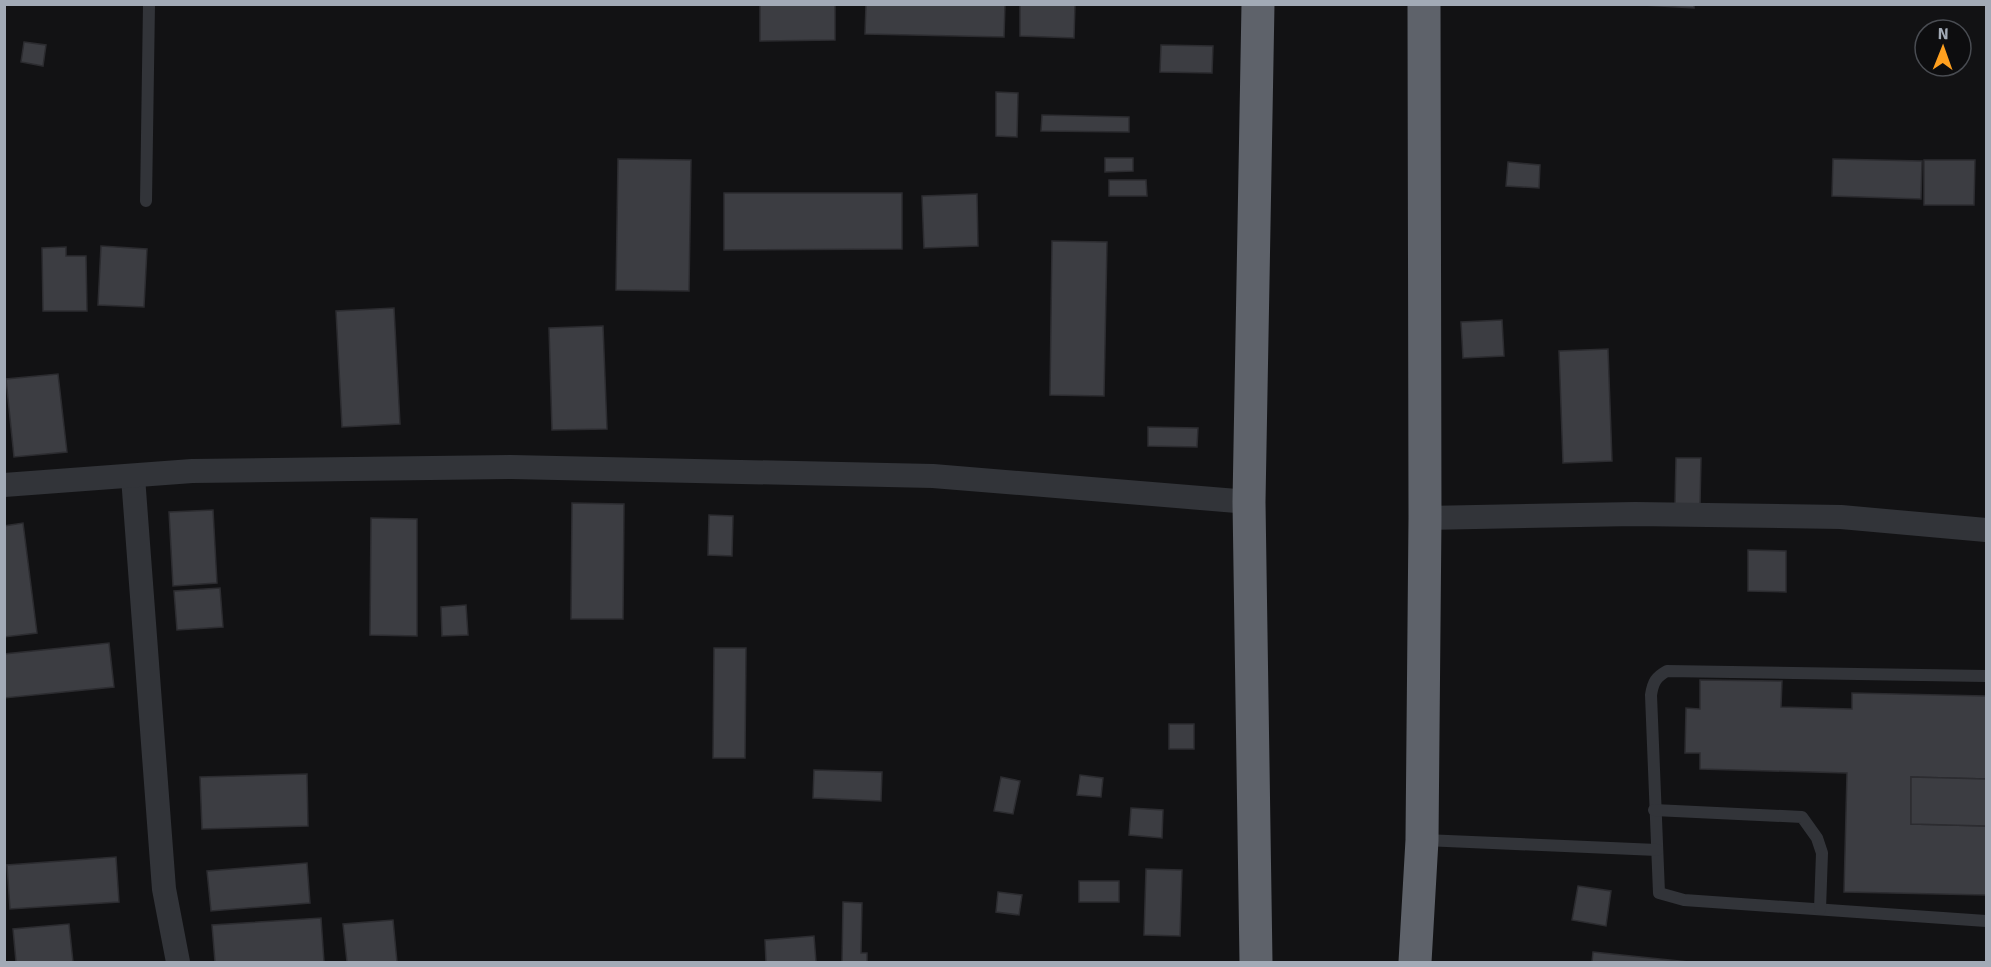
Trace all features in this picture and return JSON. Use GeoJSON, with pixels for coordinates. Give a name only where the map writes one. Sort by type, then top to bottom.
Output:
{"type":"FeatureCollection","features":[{"type":"Feature","properties":{"kind":"highway"},"geometry":{"type":"LineString","coordinates":[[1256,963],[1249,502],[1258,4]]}},
{"type":"Feature","properties":{"kind":"highway"},"geometry":{"type":"LineString","coordinates":[[1415,963],[1422,840],[1425,518],[1424,4]]}},
{"type":"Feature","properties":{"kind":"street"},"geometry":{"type":"LineString","coordinates":[[4,486],[192,471],[511,467],[909,475],[1249,502]]}},
{"type":"Feature","properties":{"kind":"street"},"geometry":{"type":"LineString","coordinates":[[133,477],[164,889],[178,963]]}},
{"type":"Feature","properties":{"kind":"street"},"geometry":{"type":"LineString","coordinates":[[1425,518],[1635,514],[1830,517],[1986,530]]}},
{"type":"Feature","properties":{"kind":"lane"},"geometry":{"type":"LineString","coordinates":[[146,201],[149,4]]}},
{"type":"Feature","properties":{"kind":"lane"},"geometry":{"type":"LineString","coordinates":[[1986,676],[1667,671],[1658,676],[1653,684],[1651,695],[1659,893],[1684,900],[1986,921]]}},
{"type":"Feature","properties":{"kind":"lane"},"geometry":{"type":"LineString","coordinates":[[1654,810],[1802,817],[1817,838],[1822,853],[1820,909]]}},
{"type":"Feature","properties":{"kind":"lane"},"geometry":{"type":"LineString","coordinates":[[1422,840],[1657,850]]}},
{"type":"Feature","properties":{"kind":"building"},"geometry":{"type":"Polygon","coordinates":[[[760,4],[835,4],[835,40],[760,41],[760,4]]]}},
{"type":"Feature","properties":{"kind":"building"},"geometry":{"type":"Polygon","coordinates":[[[866,4],[1005,4],[1004,37],[865,34],[866,4]]]}},
{"type":"Feature","properties":{"kind":"building"},"geometry":{"type":"Polygon","coordinates":[[[1020,4],[1075,4],[1074,38],[1020,36],[1020,4]]]}},
{"type":"Feature","properties":{"kind":"building"},"geometry":{"type":"Polygon","coordinates":[[[1625,4],[1694,4],[1694,8],[1625,4]]]}},
{"type":"Feature","properties":{"kind":"building"},"geometry":{"type":"Polygon","coordinates":[[[24,42],[46,45],[43,66],[21,62],[24,42]]]}},
{"type":"Feature","properties":{"kind":"building"},"geometry":{"type":"Polygon","coordinates":[[[1161,45],[1213,46],[1212,73],[1160,72],[1161,45]]]}},
{"type":"Feature","properties":{"kind":"building"},"geometry":{"type":"Polygon","coordinates":[[[996,92],[1018,93],[1017,137],[996,136],[996,92]]]}},
{"type":"Feature","properties":{"kind":"building"},"geometry":{"type":"Polygon","coordinates":[[[1042,115],[1129,117],[1129,132],[1041,131],[1042,115]]]}},
{"type":"Feature","properties":{"kind":"building"},"geometry":{"type":"Polygon","coordinates":[[[1105,158],[1133,158],[1133,171],[1105,172],[1105,158]]]}},
{"type":"Feature","properties":{"kind":"building"},"geometry":{"type":"Polygon","coordinates":[[[618,159],[691,160],[689,291],[616,290],[618,159]]]}},
{"type":"Feature","properties":{"kind":"building"},"geometry":{"type":"Polygon","coordinates":[[[1833,159],[1922,161],[1921,199],[1832,196],[1833,159]]]}},
{"type":"Feature","properties":{"kind":"building"},"geometry":{"type":"Polygon","coordinates":[[[1924,160],[1975,160],[1974,205],[1924,205],[1924,160]]]}},
{"type":"Feature","properties":{"kind":"building"},"geometry":{"type":"Polygon","coordinates":[[[1508,162],[1540,165],[1539,188],[1506,186],[1508,162]]]}},
{"type":"Feature","properties":{"kind":"building"},"geometry":{"type":"Polygon","coordinates":[[[1109,180],[1146,180],[1147,196],[1109,196],[1109,180]]]}},
{"type":"Feature","properties":{"kind":"building"},"geometry":{"type":"Polygon","coordinates":[[[724,193],[902,193],[902,249],[724,250],[724,193]]]}},
{"type":"Feature","properties":{"kind":"building"},"geometry":{"type":"Polygon","coordinates":[[[977,194],[978,246],[924,248],[922,196],[977,194]]]}},
{"type":"Feature","properties":{"kind":"building"},"geometry":{"type":"Polygon","coordinates":[[[1052,241],[1107,242],[1104,396],[1050,395],[1052,241]]]}},
{"type":"Feature","properties":{"kind":"building"},"geometry":{"type":"Polygon","coordinates":[[[101,246],[147,249],[144,307],[98,305],[101,246]]]}},
{"type":"Feature","properties":{"kind":"building"},"geometry":{"type":"Polygon","coordinates":[[[66,247],[66,256],[86,256],[87,311],[43,311],[42,248],[66,247]]]}},
{"type":"Feature","properties":{"kind":"building"},"geometry":{"type":"Polygon","coordinates":[[[394,308],[400,424],[342,427],[336,311],[394,308]]]}},
{"type":"Feature","properties":{"kind":"building"},"geometry":{"type":"Polygon","coordinates":[[[1502,320],[1504,356],[1463,358],[1461,322],[1502,320]]]}},
{"type":"Feature","properties":{"kind":"building"},"geometry":{"type":"Polygon","coordinates":[[[603,326],[607,429],[552,430],[549,328],[603,326]]]}},
{"type":"Feature","properties":{"kind":"building"},"geometry":{"type":"Polygon","coordinates":[[[1608,349],[1612,461],[1563,463],[1559,351],[1608,349]]]}},
{"type":"Feature","properties":{"kind":"building"},"geometry":{"type":"Polygon","coordinates":[[[58,374],[67,452],[14,457],[6,379],[58,374]]]}},
{"type":"Feature","properties":{"kind":"building"},"geometry":{"type":"Polygon","coordinates":[[[1148,427],[1198,428],[1197,447],[1148,446],[1148,427]]]}},
{"type":"Feature","properties":{"kind":"building"},"geometry":{"type":"Polygon","coordinates":[[[1676,458],[1701,458],[1700,506],[1675,505],[1676,458]]]}},
{"type":"Feature","properties":{"kind":"building"},"geometry":{"type":"Polygon","coordinates":[[[572,503],[624,504],[623,619],[571,619],[572,503]]]}},
{"type":"Feature","properties":{"kind":"building"},"geometry":{"type":"Polygon","coordinates":[[[213,510],[217,583],[173,586],[169,512],[213,510]]]}},
{"type":"Feature","properties":{"kind":"building"},"geometry":{"type":"Polygon","coordinates":[[[709,515],[733,516],[732,556],[708,555],[709,515]]]}},
{"type":"Feature","properties":{"kind":"building"},"geometry":{"type":"Polygon","coordinates":[[[371,518],[417,519],[417,636],[370,635],[371,518]]]}},
{"type":"Feature","properties":{"kind":"building"},"geometry":{"type":"Polygon","coordinates":[[[23,523],[37,633],[4,637],[4,526],[23,523]]]}},
{"type":"Feature","properties":{"kind":"building"},"geometry":{"type":"Polygon","coordinates":[[[1748,550],[1786,551],[1786,592],[1748,591],[1748,550]]]}},
{"type":"Feature","properties":{"kind":"building"},"geometry":{"type":"Polygon","coordinates":[[[220,588],[223,627],[177,630],[174,591],[220,588]]]}},
{"type":"Feature","properties":{"kind":"building"},"geometry":{"type":"Polygon","coordinates":[[[466,605],[468,635],[442,636],[441,607],[466,605]]]}},
{"type":"Feature","properties":{"kind":"building"},"geometry":{"type":"Polygon","coordinates":[[[109,643],[114,687],[4,698],[4,654],[109,643]]]}},
{"type":"Feature","properties":{"kind":"building"},"geometry":{"type":"Polygon","coordinates":[[[714,648],[746,648],[745,758],[713,758],[714,648]]]}},
{"type":"Feature","properties":{"kind":"building"},"geometry":{"type":"Polygon","coordinates":[[[1700,680],[1782,681],[1781,707],[1852,709],[1852,693],[1986,696],[1986,779],[1911,777],[1911,824],[1986,826],[1986,895],[1844,892],[1847,773],[1700,769],[1700,753],[1685,753],[1686,708],[1700,709],[1700,680]]]}},
{"type":"Feature","properties":{"kind":"building"},"geometry":{"type":"Polygon","coordinates":[[[1169,724],[1194,724],[1194,749],[1169,749],[1169,724]]]}},
{"type":"Feature","properties":{"kind":"building"},"geometry":{"type":"Polygon","coordinates":[[[814,770],[882,772],[881,801],[813,798],[814,770]]]}},
{"type":"Feature","properties":{"kind":"building"},"geometry":{"type":"Polygon","coordinates":[[[307,774],[308,826],[202,829],[200,777],[307,774]]]}},
{"type":"Feature","properties":{"kind":"building"},"geometry":{"type":"Polygon","coordinates":[[[1080,775],[1103,778],[1101,797],[1077,795],[1080,775]]]}},
{"type":"Feature","properties":{"kind":"building"},"geometry":{"type":"Polygon","coordinates":[[[1001,777],[1020,781],[1013,814],[994,811],[1001,777]]]}},
{"type":"Feature","properties":{"kind":"building"},"geometry":{"type":"Polygon","coordinates":[[[1911,777],[1986,779],[1986,826],[1911,824],[1911,777]]]}},
{"type":"Feature","properties":{"kind":"building"},"geometry":{"type":"Polygon","coordinates":[[[1131,808],[1163,810],[1162,838],[1129,835],[1131,808]]]}},
{"type":"Feature","properties":{"kind":"building"},"geometry":{"type":"Polygon","coordinates":[[[116,857],[119,902],[10,909],[7,865],[116,857]]]}},
{"type":"Feature","properties":{"kind":"building"},"geometry":{"type":"Polygon","coordinates":[[[307,863],[310,903],[211,911],[207,871],[307,863]]]}},
{"type":"Feature","properties":{"kind":"building"},"geometry":{"type":"Polygon","coordinates":[[[1146,869],[1182,870],[1180,936],[1144,935],[1146,869]]]}},
{"type":"Feature","properties":{"kind":"building"},"geometry":{"type":"Polygon","coordinates":[[[1079,881],[1119,881],[1119,902],[1079,902],[1079,881]]]}},
{"type":"Feature","properties":{"kind":"building"},"geometry":{"type":"Polygon","coordinates":[[[1578,886],[1611,891],[1606,926],[1572,920],[1578,886]]]}},
{"type":"Feature","properties":{"kind":"building"},"geometry":{"type":"Polygon","coordinates":[[[998,892],[1022,895],[1019,915],[996,912],[998,892]]]}},
{"type":"Feature","properties":{"kind":"building"},"geometry":{"type":"Polygon","coordinates":[[[843,902],[862,903],[861,953],[867,953],[867,962],[842,962],[843,902]]]}},
{"type":"Feature","properties":{"kind":"building"},"geometry":{"type":"Polygon","coordinates":[[[321,918],[324,962],[215,962],[212,925],[321,918]]]}},
{"type":"Feature","properties":{"kind":"building"},"geometry":{"type":"Polygon","coordinates":[[[393,920],[397,962],[347,962],[343,924],[393,920]]]}},
{"type":"Feature","properties":{"kind":"building"},"geometry":{"type":"Polygon","coordinates":[[[69,924],[73,962],[16,962],[13,929],[69,924]]]}},
{"type":"Feature","properties":{"kind":"building"},"geometry":{"type":"Polygon","coordinates":[[[814,936],[816,962],[766,962],[765,940],[814,936]]]}},
{"type":"Feature","properties":{"kind":"building"},"geometry":{"type":"Polygon","coordinates":[[[1593,952],[1689,962],[1592,962],[1593,952]]]}}]}
